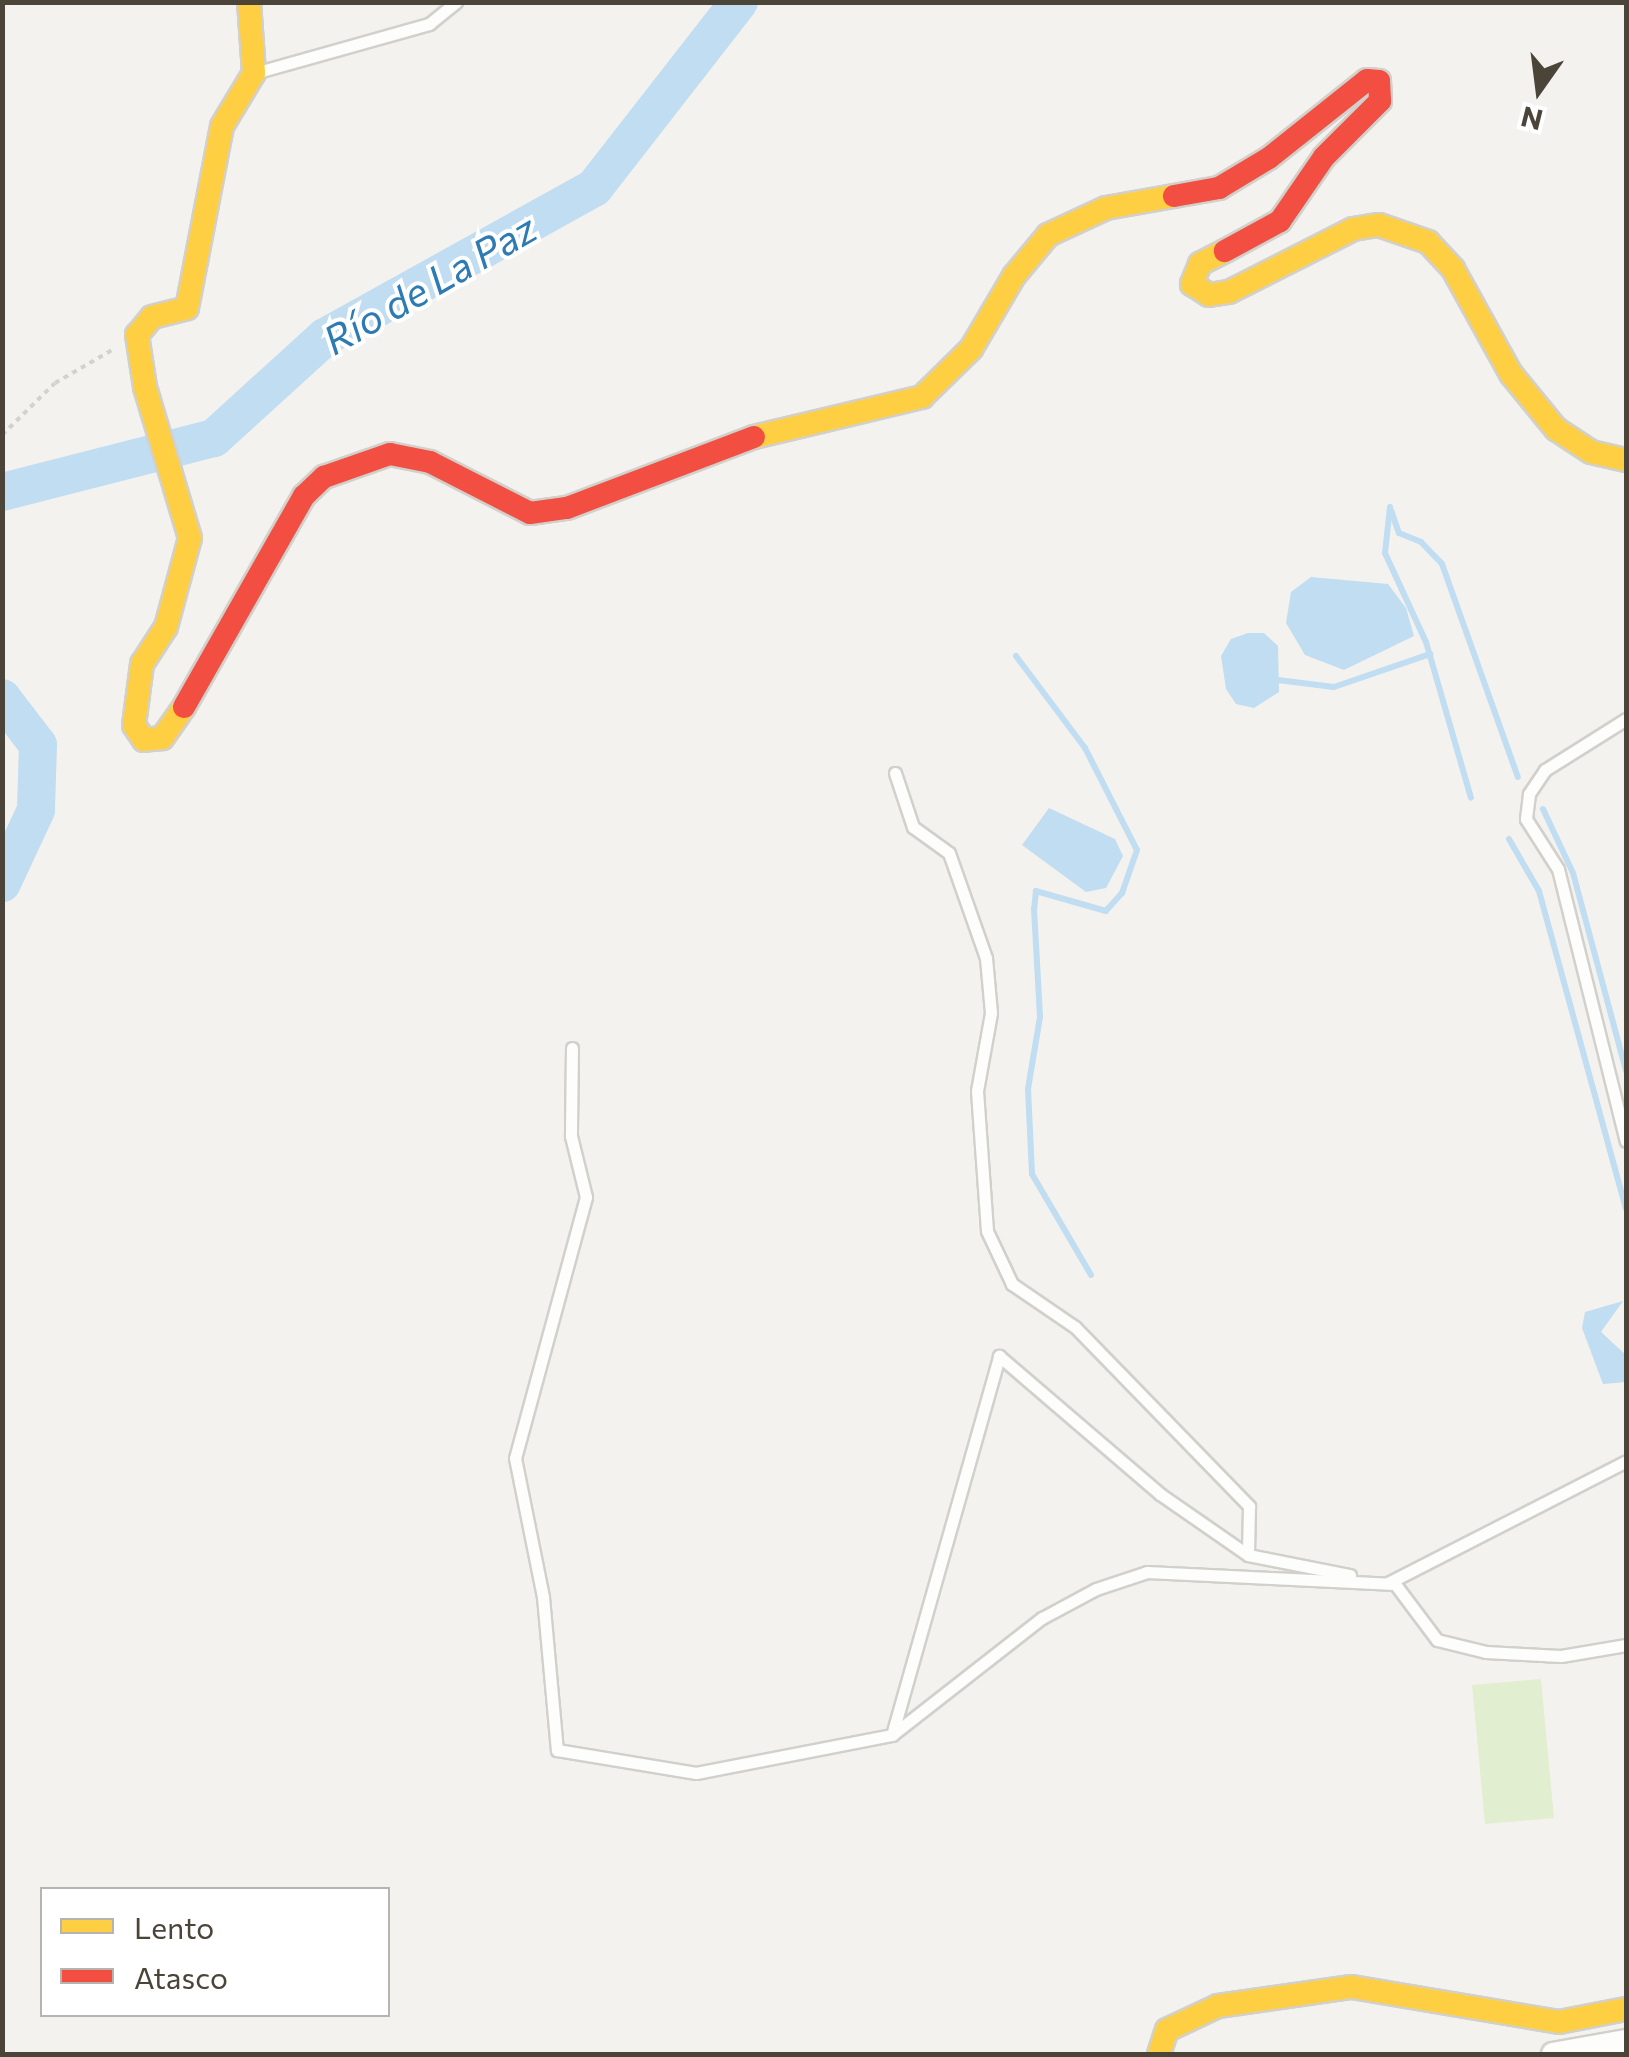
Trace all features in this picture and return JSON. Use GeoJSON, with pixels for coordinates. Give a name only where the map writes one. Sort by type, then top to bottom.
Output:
{"type":"FeatureCollection","features":[{"type":"Feature","properties":{"kind":"street"},"geometry":{"type":"LineString","coordinates":[[249,2],[254,73],[222,126],[186,308],[152,317],[138,335],[145,388],[184,501],[190,538],[166,627],[142,664],[134,724],[144,740],[162,738],[172,728],[304,496],[324,477],[390,454],[430,462],[530,513],[567,508],[785,425],[922,398],[970,349],[1014,276],[1048,235],[1106,208],[1219,188],[1269,158],[1366,80],[1379,81],[1380,101],[1324,157],[1280,222],[1200,264],[1192,284],[1210,295],[1240,288],[1353,229],[1379,225],[1406,233],[1428,242],[1453,270],[1511,374],[1556,429],[1591,452],[1626,460]]}},
{"type":"Feature","properties":{"kind":"street"},"geometry":{"type":"LineString","coordinates":[[1159,2054],[1167,2030],[1218,2006],[1352,1987],[1559,2022],[1626,2009]]}},
{"type":"Feature","properties":{"kind":"street"},"geometry":{"type":"LineString","coordinates":[[1553,2054],[1626,2040]]}},
{"type":"Feature","properties":{"kind":"lane"},"geometry":{"type":"LineString","coordinates":[[254,73],[429,24],[456,2]]}},
{"type":"Feature","properties":{"kind":"lane"},"geometry":{"type":"LineString","coordinates":[[1626,719],[1545,770],[1530,794],[1526,819],[1558,869],[1626,1141]]}},
{"type":"Feature","properties":{"kind":"lane"},"geometry":{"type":"LineString","coordinates":[[894,773],[914,827],[949,854],[986,958],[991,1013],[978,1090],[987,1231],[1012,1284],[1075,1327],[1249,1506],[1248,1555]]}},
{"type":"Feature","properties":{"kind":"lane"},"geometry":{"type":"LineString","coordinates":[[572,1048],[572,1136],[586,1197],[515,1458],[543,1597],[557,1750],[696,1773],[892,1735],[1042,1618],[1096,1589],[1147,1572],[1395,1584],[1626,1460]]}},
{"type":"Feature","properties":{"kind":"lane"},"geometry":{"type":"LineString","coordinates":[[892,1735],[1000,1356],[1160,1494],[1248,1555],[1395,1584],[1436,1640],[1486,1652],[1561,1656],[1626,1645]]}},
{"type":"Feature","properties":{"kind":"path"},"geometry":{"type":"LineString","coordinates":[[2,435],[54,383],[138,335]]}},
{"type":"Feature","properties":{"kind":"green space"},"geometry":{"type":"Polygon","coordinates":[[[1541,1679],[1554,1818],[1485,1824],[1472,1685],[1541,1679]]]}},
{"type":"Feature","properties":{"kind":"water"},"geometry":{"type":"Polygon","coordinates":[[[1311,577],[1388,584],[1406,608],[1414,636],[1344,670],[1305,655],[1286,623],[1291,592],[1311,577]]]}},
{"type":"Feature","properties":{"kind":"water"},"geometry":{"type":"Polygon","coordinates":[[[1264,633],[1278,646],[1279,692],[1254,708],[1236,704],[1226,689],[1221,656],[1231,639],[1264,633]]]}},
{"type":"Feature","properties":{"kind":"water"},"geometry":{"type":"Polygon","coordinates":[[[1049,808],[1115,839],[1123,856],[1106,888],[1086,892],[1022,845],[1049,808]]]}},
{"type":"Feature","properties":{"kind":"water"},"geometry":{"type":"Polygon","coordinates":[[[1623,1301],[1601,1332],[1626,1355],[1626,1382],[1603,1384],[1582,1328],[1585,1312],[1623,1301]]]}},
{"type":"Feature","properties":{"kind":"waterway","name":"Río de La Paz"},"geometry":{"type":"LineString","coordinates":[[2,492],[214,438],[325,337],[594,188],[739,2]]}},
{"type":"Feature","properties":{"kind":"waterway"},"geometry":{"type":"LineString","coordinates":[[1390,507],[1385,553],[1426,642],[1471,798]]}},
{"type":"Feature","properties":{"kind":"waterway"},"geometry":{"type":"LineString","coordinates":[[1391,510],[1399,533],[1421,542],[1442,564],[1518,777]]}},
{"type":"Feature","properties":{"kind":"waterway"},"geometry":{"type":"LineString","coordinates":[[1278,680],[1334,687],[1430,654]]}},
{"type":"Feature","properties":{"kind":"waterway"},"geometry":{"type":"LineString","coordinates":[[1016,656],[1085,748],[1137,850],[1122,893],[1106,911],[1036,891],[1034,909],[1040,1017],[1028,1089],[1032,1174],[1091,1275]]}},
{"type":"Feature","properties":{"kind":"waterway","name":"Río de La Paz"},"geometry":{"type":"LineString","coordinates":[[2,698],[38,745],[36,810],[2,883]]}},
{"type":"Feature","properties":{"kind":"waterway"},"geometry":{"type":"LineString","coordinates":[[1543,809],[1573,873],[1626,1071]]}},
{"type":"Feature","properties":{"kind":"waterway"},"geometry":{"type":"LineString","coordinates":[[1509,839],[1539,891],[1626,1208]]}},
{"type":"Feature","properties":{"kind":"traffic: slow"},"geometry":{"type":"LineString","coordinates":[[184,707],[162,738],[144,740],[134,725],[142,664],[166,627],[190,538],[145,387],[137,335],[152,317],[187,308],[222,126],[254,73],[249,2]]}},
{"type":"Feature","properties":{"kind":"traffic: slow"},"geometry":{"type":"LineString","coordinates":[[754,437],[922,397],[971,349],[1014,276],[1048,235],[1106,208],[1174,196]]}},
{"type":"Feature","properties":{"kind":"traffic: slow"},"geometry":{"type":"LineString","coordinates":[[1225,251],[1200,264],[1192,284],[1209,295],[1229,292],[1353,229],[1379,225],[1428,242],[1453,269],[1511,374],[1556,429],[1591,452],[1626,460]]}},
{"type":"Feature","properties":{"kind":"traffic: slow"},"geometry":{"type":"LineString","coordinates":[[1159,2054],[1167,2030],[1218,2006],[1352,1987],[1559,2022],[1626,2009]]}},
{"type":"Feature","properties":{"kind":"traffic: jam"},"geometry":{"type":"LineString","coordinates":[[1174,196],[1219,188],[1269,158],[1367,80],[1379,81],[1380,101],[1324,157],[1280,221],[1225,251]]}},
{"type":"Feature","properties":{"kind":"traffic: jam"},"geometry":{"type":"LineString","coordinates":[[184,707],[304,496],[324,477],[390,454],[430,462],[530,513],[567,508],[754,437]]}}]}
